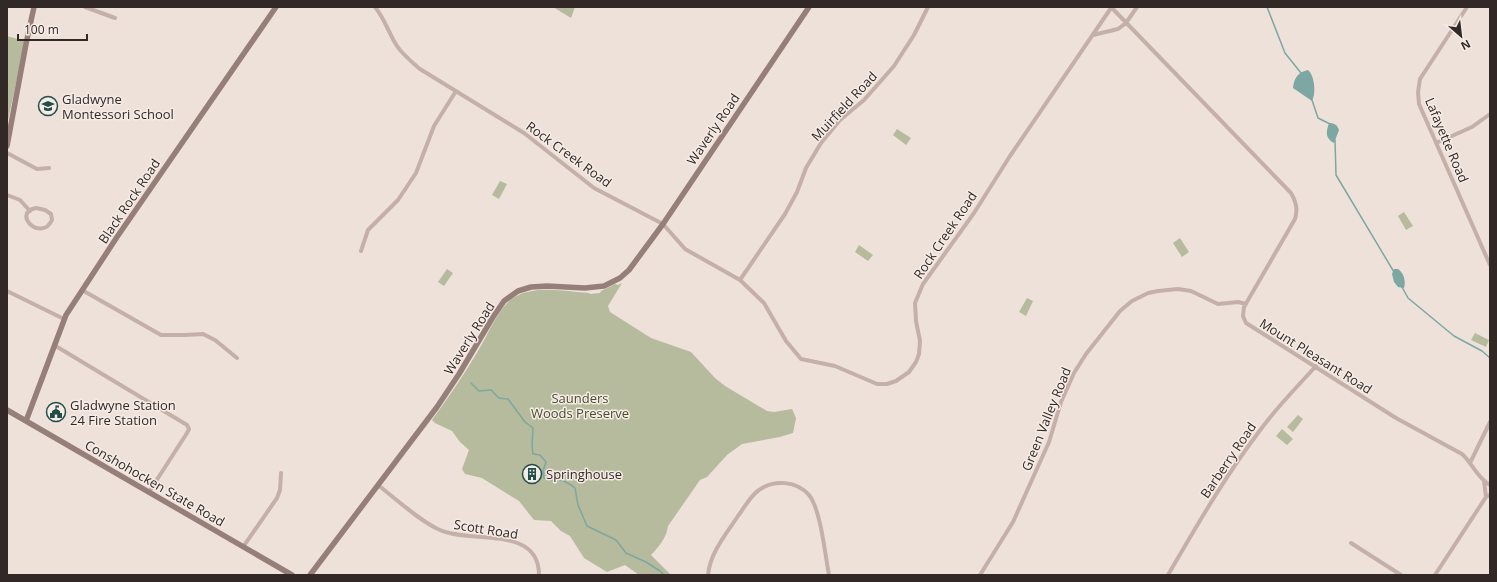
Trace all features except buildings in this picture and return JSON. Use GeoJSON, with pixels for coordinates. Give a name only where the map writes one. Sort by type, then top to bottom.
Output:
{"type":"FeatureCollection","features":[{"type":"Feature","properties":{"kind":"street"},"geometry":{"type":"LineString","coordinates":[[7,146],[34,7]]}},
{"type":"Feature","properties":{"kind":"street"},"geometry":{"type":"LineString","coordinates":[[85,7],[115,18]]}},
{"type":"Feature","properties":{"kind":"street","name":"Black Rock Road"},"geometry":{"type":"LineString","coordinates":[[26,421],[64,319],[117,237],[276,7]]}},
{"type":"Feature","properties":{"kind":"street","name":"Rock Creek Road"},"geometry":{"type":"LineString","coordinates":[[375,7],[381,14],[398,47],[420,69],[524,133],[594,188],[663,224],[685,249],[740,280],[764,303],[786,342],[800,359],[836,366],[877,384],[887,384],[896,381],[912,369],[919,354],[920,341],[916,321],[916,303],[923,284],[974,213],[1010,156],[1111,7]]}},
{"type":"Feature","properties":{"kind":"street","name":"Waverly Road"},"geometry":{"type":"LineString","coordinates":[[310,575],[437,407],[459,374],[493,317],[509,297],[524,289],[536,286],[585,288],[609,284],[620,278],[629,270],[663,224],[809,7]]}},
{"type":"Feature","properties":{"kind":"street","name":"Muirfield Road"},"geometry":{"type":"LineString","coordinates":[[740,280],[785,214],[797,192],[806,168],[821,143],[840,120],[864,100],[894,66],[914,35],[928,7]]}},
{"type":"Feature","properties":{"kind":"street"},"geometry":{"type":"LineString","coordinates":[[1111,7],[1291,193],[1295,199],[1297,213],[1293,225],[1246,304]]}},
{"type":"Feature","properties":{"kind":"street"},"geometry":{"type":"LineString","coordinates":[[1093,35],[1118,29],[1126,23],[1137,7]]}},
{"type":"Feature","properties":{"kind":"street","name":"Lafayette Road"},"geometry":{"type":"LineString","coordinates":[[1467,7],[1420,79],[1418,92],[1419,104],[1490,265]]}},
{"type":"Feature","properties":{"kind":"street"},"geometry":{"type":"LineString","coordinates":[[361,251],[368,230],[398,200],[416,174],[434,126],[456,91]]}},
{"type":"Feature","properties":{"kind":"street"},"geometry":{"type":"LineString","coordinates":[[1436,143],[1472,127],[1490,114]]}},
{"type":"Feature","properties":{"kind":"street"},"geometry":{"type":"LineString","coordinates":[[7,153],[37,169],[49,168]]}},
{"type":"Feature","properties":{"kind":"street"},"geometry":{"type":"LineString","coordinates":[[7,195],[20,200],[30,211]]}},
{"type":"Feature","properties":{"kind":"street"},"geometry":{"type":"LineString","coordinates":[[36,208],[48,211],[52,216],[51,222],[47,227],[42,228],[32,226],[26,219],[30,211],[36,208]]}},
{"type":"Feature","properties":{"kind":"street","name":"Green Valley Road"},"geometry":{"type":"LineString","coordinates":[[980,575],[1013,522],[1049,442],[1062,398],[1074,373],[1086,354],[1120,311],[1132,301],[1148,293],[1178,289],[1191,291],[1218,304],[1238,302],[1246,304]]}},
{"type":"Feature","properties":{"kind":"street"},"geometry":{"type":"LineString","coordinates":[[82,290],[162,334],[203,334],[215,340],[237,358]]}},
{"type":"Feature","properties":{"kind":"street"},"geometry":{"type":"LineString","coordinates":[[7,291],[64,319]]}},
{"type":"Feature","properties":{"kind":"street","name":"Mount Pleasant Road"},"geometry":{"type":"LineString","coordinates":[[1246,304],[1243,316],[1246,323],[1396,418],[1462,454],[1484,481],[1490,485]]}},
{"type":"Feature","properties":{"kind":"street"},"geometry":{"type":"LineString","coordinates":[[54,345],[187,425],[189,429],[187,433],[149,492]]}},
{"type":"Feature","properties":{"kind":"street","name":"Barberry Road"},"geometry":{"type":"LineString","coordinates":[[1168,575],[1207,508],[1248,446],[1276,410],[1316,366]]}},
{"type":"Feature","properties":{"kind":"street","name":"Conshohocken State Road"},"geometry":{"type":"LineString","coordinates":[[7,410],[292,575]]}},
{"type":"Feature","properties":{"kind":"street"},"geometry":{"type":"LineString","coordinates":[[1470,463],[1490,422]]}},
{"type":"Feature","properties":{"kind":"street"},"geometry":{"type":"LineString","coordinates":[[243,547],[277,498],[280,490],[281,473]]}},
{"type":"Feature","properties":{"kind":"street"},"geometry":{"type":"LineString","coordinates":[[1484,481],[1486,498]]}},
{"type":"Feature","properties":{"kind":"street"},"geometry":{"type":"LineString","coordinates":[[708,575],[715,552],[751,498],[765,486],[782,482],[800,488],[806,492],[813,502],[818,514],[829,575]]}},
{"type":"Feature","properties":{"kind":"street","name":"Scott Road"},"geometry":{"type":"LineString","coordinates":[[378,485],[429,524],[441,531],[459,536],[510,541],[525,546],[531,551],[536,560],[539,575]]}},
{"type":"Feature","properties":{"kind":"street"},"geometry":{"type":"LineString","coordinates":[[1435,575],[1486,498],[1490,495]]}},
{"type":"Feature","properties":{"kind":"street"},"geometry":{"type":"LineString","coordinates":[[1351,543],[1401,575]]}},
{"type":"Feature","properties":{"kind":"green space"},"geometry":{"type":"Polygon","coordinates":[[[553,7],[575,7],[571,18],[553,7]]]}},
{"type":"Feature","properties":{"kind":"green space"},"geometry":{"type":"Polygon","coordinates":[[[7,36],[25,41],[7,125],[7,36]]]}},
{"type":"Feature","properties":{"kind":"green space"},"geometry":{"type":"Polygon","coordinates":[[[897,129],[911,138],[906,145],[893,135],[897,129]]]}},
{"type":"Feature","properties":{"kind":"green space"},"geometry":{"type":"Polygon","coordinates":[[[500,181],[507,184],[499,199],[492,195],[500,181]]]}},
{"type":"Feature","properties":{"kind":"green space"},"geometry":{"type":"Polygon","coordinates":[[[1404,212],[1413,226],[1406,230],[1398,216],[1404,212]]]}},
{"type":"Feature","properties":{"kind":"green space"},"geometry":{"type":"Polygon","coordinates":[[[1180,238],[1189,252],[1182,257],[1173,243],[1180,238]]]}},
{"type":"Feature","properties":{"kind":"green space"},"geometry":{"type":"Polygon","coordinates":[[[859,245],[873,255],[868,261],[855,252],[859,245]]]}},
{"type":"Feature","properties":{"kind":"green space"},"geometry":{"type":"Polygon","coordinates":[[[447,269],[453,273],[444,286],[438,282],[447,269]]]}},
{"type":"Feature","properties":{"kind":"green space","name":"Saunders Woods Preserve"},"geometry":{"type":"Polygon","coordinates":[[[622,283],[608,306],[610,312],[651,338],[691,352],[715,378],[725,386],[767,411],[774,412],[792,409],[796,418],[793,433],[742,444],[727,455],[707,477],[700,480],[668,526],[662,542],[651,555],[671,575],[639,575],[625,565],[607,572],[584,558],[570,536],[561,531],[551,521],[534,520],[519,501],[482,478],[465,474],[462,469],[469,450],[460,442],[452,431],[432,420],[467,369],[500,312],[509,301],[523,293],[541,290],[590,294],[600,293],[601,291],[615,284],[618,285],[622,283]]]}},
{"type":"Feature","properties":{"kind":"green space"},"geometry":{"type":"Polygon","coordinates":[[[1027,298],[1033,301],[1026,316],[1019,312],[1027,298]]]}},
{"type":"Feature","properties":{"kind":"green space"},"geometry":{"type":"Polygon","coordinates":[[[1475,333],[1489,340],[1486,347],[1471,340],[1475,333]]]}},
{"type":"Feature","properties":{"kind":"green space"},"geometry":{"type":"Polygon","coordinates":[[[1298,415],[1303,419],[1293,432],[1287,427],[1298,415]]]}},
{"type":"Feature","properties":{"kind":"green space"},"geometry":{"type":"Polygon","coordinates":[[[1282,429],[1293,439],[1287,445],[1276,436],[1282,429]]]}},
{"type":"Feature","properties":{"kind":"water"},"geometry":{"type":"Polygon","coordinates":[[[1308,70],[1312,76],[1314,85],[1312,101],[1293,88],[1294,81],[1297,76],[1308,70]]]}},
{"type":"Feature","properties":{"kind":"water"},"geometry":{"type":"Polygon","coordinates":[[[1329,123],[1336,125],[1339,130],[1334,143],[1329,139],[1327,134],[1329,123]]]}},
{"type":"Feature","properties":{"kind":"water"},"geometry":{"type":"Polygon","coordinates":[[[1394,269],[1398,269],[1403,275],[1405,280],[1404,288],[1398,287],[1394,282],[1392,274],[1394,269]]]}},
{"type":"Feature","properties":{"kind":"waterway"},"geometry":{"type":"LineString","coordinates":[[1267,7],[1285,53],[1301,73]]}},
{"type":"Feature","properties":{"kind":"waterway"},"geometry":{"type":"LineString","coordinates":[[1312,100],[1318,118],[1330,124]]}},
{"type":"Feature","properties":{"kind":"waterway"},"geometry":{"type":"LineString","coordinates":[[1335,140],[1336,175],[1394,272]]}},
{"type":"Feature","properties":{"kind":"waterway"},"geometry":{"type":"LineString","coordinates":[[1402,287],[1408,298],[1454,336],[1482,351],[1490,358]]}},
{"type":"Feature","properties":{"kind":"waterway"},"geometry":{"type":"LineString","coordinates":[[471,383],[479,391],[491,390],[499,398],[508,399],[525,422],[533,428],[533,454],[540,455],[546,462],[543,471],[544,478],[548,480],[556,479],[563,481],[575,488],[578,505],[587,526],[616,540],[626,553],[646,562],[664,575]]}},
{"type":"Feature","properties":{"kind":"waterway"},"geometry":{"type":"LineString","coordinates":[[534,475],[539,471],[544,473]]}},
{"type":"Feature","properties":{"kind":"place","name":"Gladwyne Montessori School"},"geometry":{"type":"Point","coordinates":[48,106]}},
{"type":"Feature","properties":{"kind":"place","name":"Gladwyne Station 24 Fire Station"},"geometry":{"type":"Point","coordinates":[56,412]}},
{"type":"Feature","properties":{"kind":"place","name":"Springhouse"},"geometry":{"type":"Point","coordinates":[532,474]}}]}
